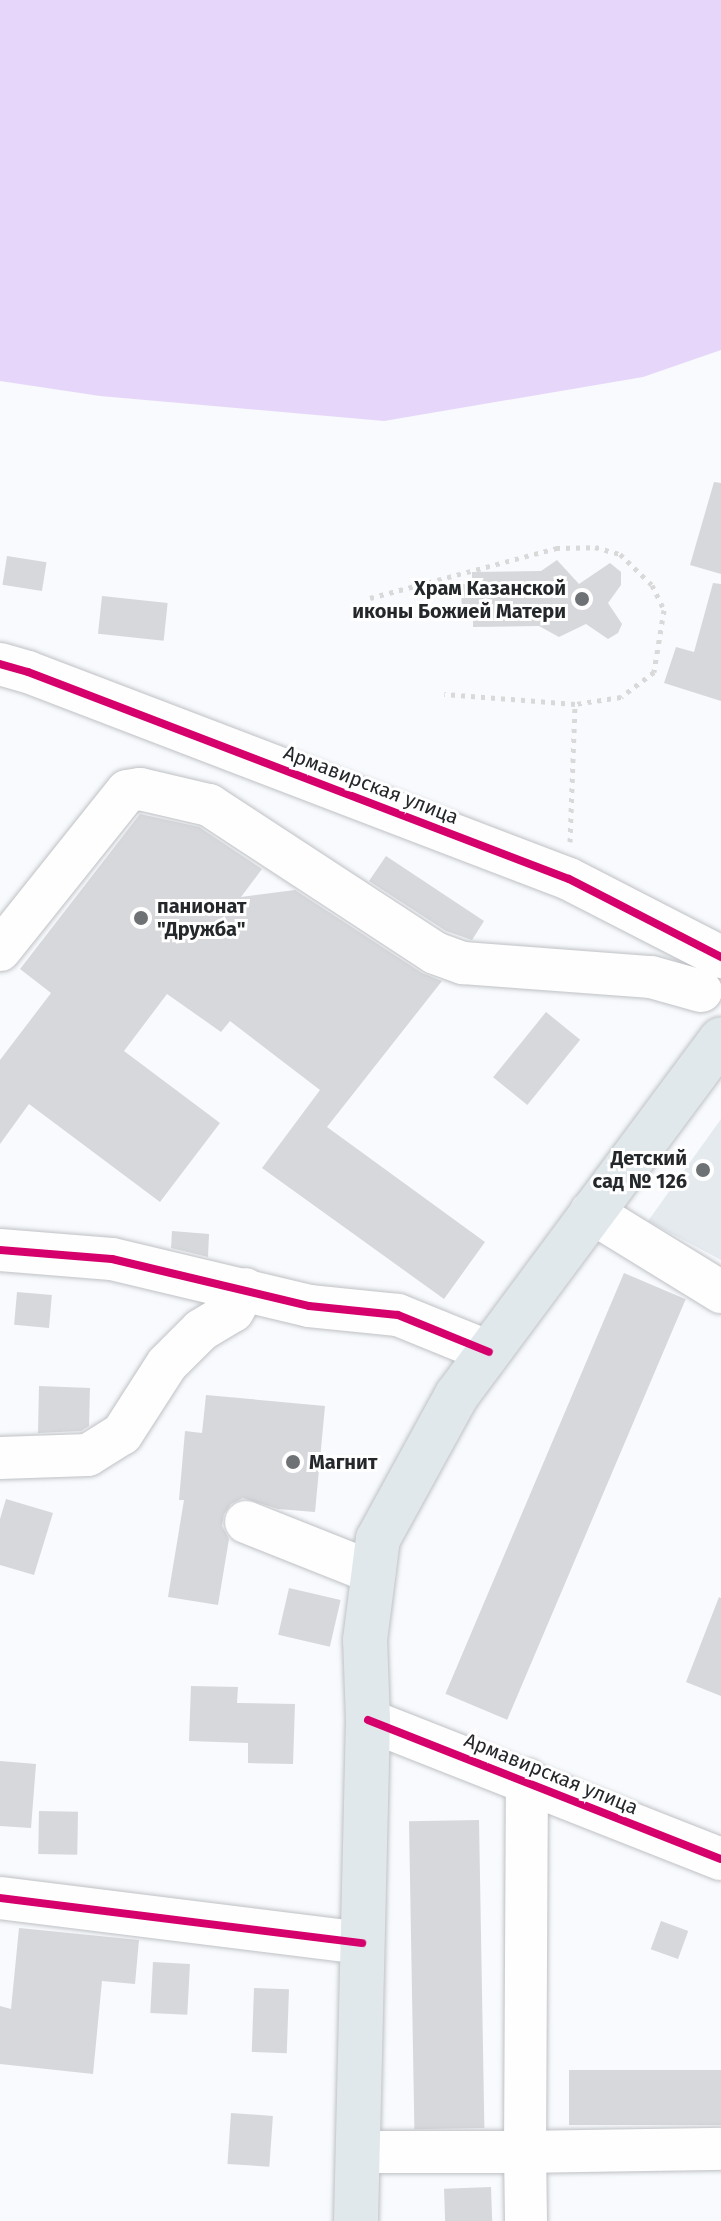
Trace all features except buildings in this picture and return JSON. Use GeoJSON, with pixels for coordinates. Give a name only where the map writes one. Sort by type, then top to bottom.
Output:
{"type":"FeatureCollection","features":[{"type":"Feature","properties":{"kind":"main road"},"geometry":{"type":"LineString","coordinates":[[356,2221],[368,1720],[365,1640],[378,1539],[457,1395],[721,1039]]}},
{"type":"Feature","properties":{"kind":"street","name":"Армавирская улица"},"geometry":{"type":"LineString","coordinates":[[0,664],[43,677],[569,879],[711,974]]}},
{"type":"Feature","properties":{"kind":"street"},"geometry":{"type":"LineString","coordinates":[[0,950],[127,791],[140,789],[209,805],[435,953],[463,963],[651,977],[711,974]]}},
{"type":"Feature","properties":{"kind":"street"},"geometry":{"type":"LineString","coordinates":[[591,1212],[721,1292]]}},
{"type":"Feature","properties":{"kind":"street"},"geometry":{"type":"LineString","coordinates":[[0,1250],[112,1259],[309,1306],[398,1315],[489,1352]]}},
{"type":"Feature","properties":{"kind":"street"},"geometry":{"type":"LineString","coordinates":[[0,1458],[88,1455],[122,1434],[167,1364],[201,1330],[233,1311],[245,1289]]}},
{"type":"Feature","properties":{"kind":"street"},"geometry":{"type":"LineString","coordinates":[[246,1522],[374,1573]]}},
{"type":"Feature","properties":{"kind":"street","name":"Армавирская улица"},"geometry":{"type":"LineString","coordinates":[[368,1720],[527,1780],[721,1859]]}},
{"type":"Feature","properties":{"kind":"street"},"geometry":{"type":"LineString","coordinates":[[526,2221],[527,1780]]}},
{"type":"Feature","properties":{"kind":"street"},"geometry":{"type":"LineString","coordinates":[[0,1898],[362,1943]]}},
{"type":"Feature","properties":{"kind":"street"},"geometry":{"type":"LineString","coordinates":[[357,2152],[721,2149]]}},
{"type":"Feature","properties":{"kind":"path"},"geometry":{"type":"LineString","coordinates":[[370,598],[556,548],[595,547],[620,554],[652,585],[664,610],[654,672],[621,697],[575,704],[444,694]]}},
{"type":"Feature","properties":{"kind":"path"},"geometry":{"type":"LineString","coordinates":[[569,879],[575,704]]}},
{"type":"Feature","properties":{"kind":"shaded area"},"geometry":{"type":"Polygon","coordinates":[[[0,0],[721,0],[721,350],[643,377],[384,421],[100,396],[0,381],[0,0]]]}},
{"type":"Feature","properties":{"kind":"shaded area","name":"Детский сад № 126"},"geometry":{"type":"Polygon","coordinates":[[[721,1119],[721,1260],[648,1221],[721,1119]]]}},
{"type":"Feature","properties":{"kind":"cycle path"},"geometry":{"type":"LineString","coordinates":[[0,664],[28,672],[569,879],[721,957]]}},
{"type":"Feature","properties":{"kind":"cycle path"},"geometry":{"type":"LineString","coordinates":[[0,1250],[112,1259],[309,1306],[398,1315],[489,1352]]}},
{"type":"Feature","properties":{"kind":"cycle path"},"geometry":{"type":"LineString","coordinates":[[368,1720],[721,1859]]}},
{"type":"Feature","properties":{"kind":"cycle path"},"geometry":{"type":"LineString","coordinates":[[0,1898],[362,1943]]}},
{"type":"Feature","properties":{"kind":"place","name":"Храм Казанской иконы Божией Матери"},"geometry":{"type":"Point","coordinates":[582,599]}},
{"type":"Feature","properties":{"kind":"place","name":"панионат \"Дружба\""},"geometry":{"type":"Point","coordinates":[141,918]}},
{"type":"Feature","properties":{"kind":"place","name":"Детский сад № 126"},"geometry":{"type":"Point","coordinates":[703,1170]}},
{"type":"Feature","properties":{"kind":"place","name":"Магнит"},"geometry":{"type":"Point","coordinates":[293,1462]}}]}
